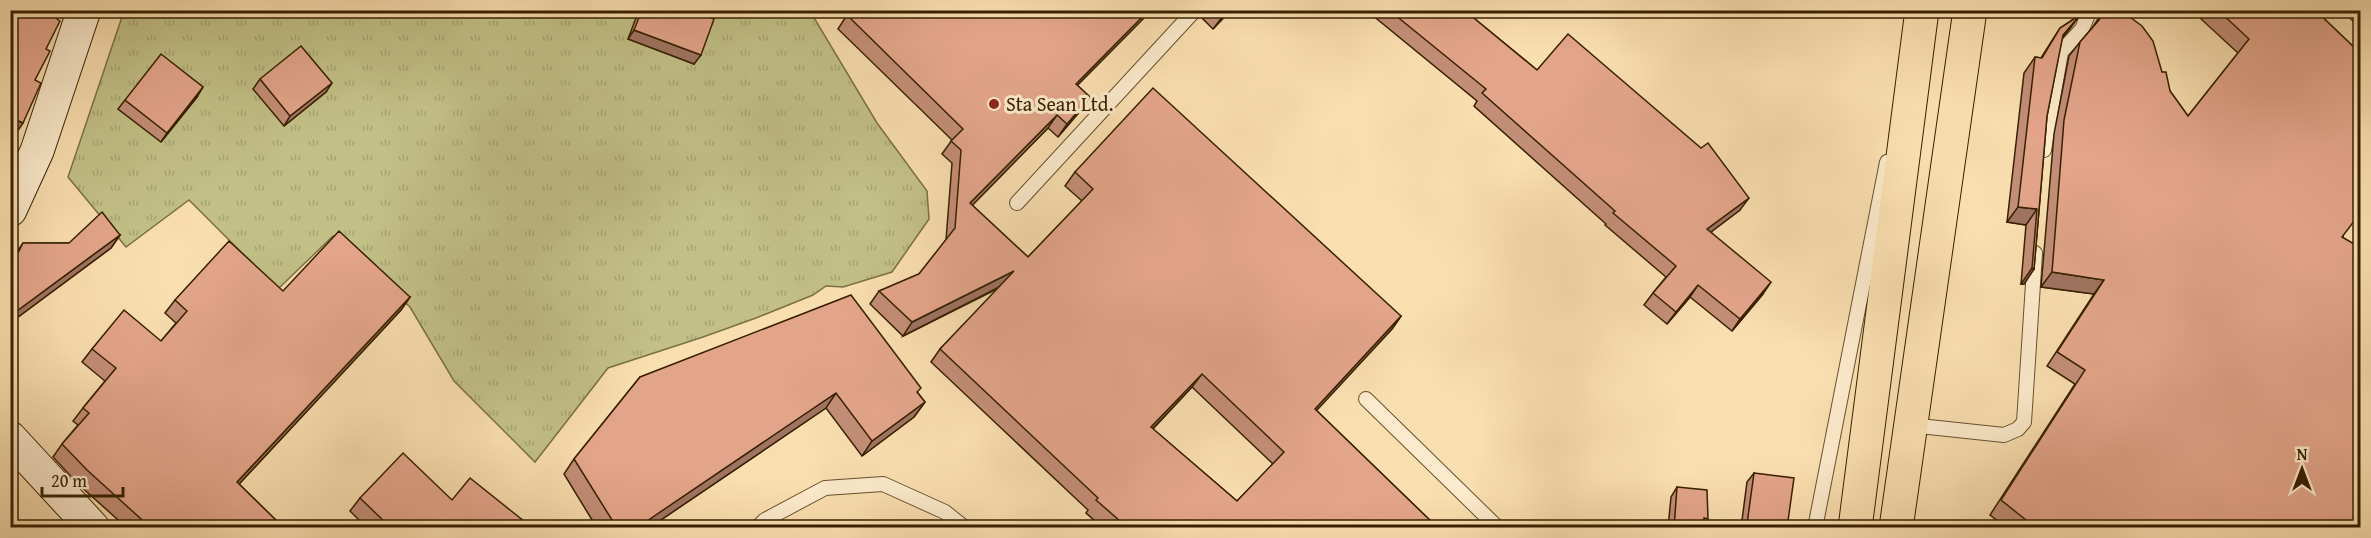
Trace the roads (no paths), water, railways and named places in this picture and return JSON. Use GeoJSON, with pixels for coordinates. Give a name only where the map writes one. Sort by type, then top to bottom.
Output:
{"type":"FeatureCollection","features":[{"type":"Feature","properties":{"kind":"main road"},"geometry":{"type":"LineString","coordinates":[[1896,528],[1970,10]]}},
{"type":"Feature","properties":{"kind":"main road"},"geometry":{"type":"LineString","coordinates":[[2316,10],[2361,51]]}},
{"type":"Feature","properties":{"kind":"main road"},"geometry":{"type":"LineString","coordinates":[[1855,528],[1922,12]]}},
{"type":"Feature","properties":{"kind":"street"},"geometry":{"type":"LineString","coordinates":[[10,210],[37,151],[84,10]]}},
{"type":"Feature","properties":{"kind":"street"},"geometry":{"type":"LineString","coordinates":[[10,438],[93,528]]}},
{"type":"Feature","properties":{"kind":"lane"},"geometry":{"type":"LineString","coordinates":[[1017,204],[1195,10]]}},
{"type":"Feature","properties":{"kind":"lane"},"geometry":{"type":"LineString","coordinates":[[2042,168],[2045,133],[2061,52],[2082,29],[2090,10]]}},
{"type":"Feature","properties":{"kind":"lane"},"geometry":{"type":"LineString","coordinates":[[1815,528],[1892,133],[1922,12]]}},
{"type":"Feature","properties":{"kind":"lane"},"geometry":{"type":"LineString","coordinates":[[1910,425],[2004,435],[2018,429],[2024,422],[2037,236]]}},
{"type":"Feature","properties":{"kind":"lane"},"geometry":{"type":"LineString","coordinates":[[1366,399],[1498,528]]}},
{"type":"Feature","properties":{"kind":"lane"},"geometry":{"type":"LineString","coordinates":[[757,528],[765,520],[825,488],[883,484],[945,512],[964,528]]}},
{"type":"Feature","properties":{"kind":"place","name":"Sta Sean Ltd."},"geometry":{"type":"Point","coordinates":[994,104]}}]}
